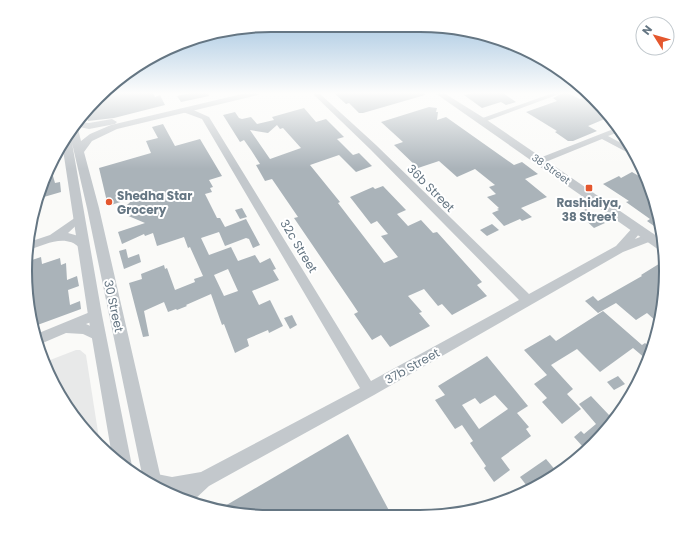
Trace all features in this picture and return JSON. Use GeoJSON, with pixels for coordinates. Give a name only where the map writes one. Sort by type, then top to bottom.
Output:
{"type":"FeatureCollection","features":[{"type":"Feature","properties":{"kind":"street"},"geometry":{"type":"LineString","coordinates":[[79,152],[83,143],[99,129],[133,118]]}},
{"type":"Feature","properties":{"kind":"street"},"geometry":{"type":"LineString","coordinates":[[140,121],[147,118]]}},
{"type":"Feature","properties":{"kind":"street"},"geometry":{"type":"LineString","coordinates":[[82,125],[99,129],[151,118]]}},
{"type":"Feature","properties":{"kind":"street","name":"32c Street"},"geometry":{"type":"LineString","coordinates":[[206,118],[369,390]]}},
{"type":"Feature","properties":{"kind":"street","name":"36b Street"},"geometry":{"type":"LineString","coordinates":[[342,118],[528,301]]}},
{"type":"Feature","properties":{"kind":"street","name":"38 Street"},"geometry":{"type":"LineString","coordinates":[[478,118],[657,243]]}},
{"type":"Feature","properties":{"kind":"street"},"geometry":{"type":"LineString","coordinates":[[481,120],[486,118]]}},
{"type":"Feature","properties":{"kind":"street"},"geometry":{"type":"LineString","coordinates":[[540,162],[614,131]]}},
{"type":"Feature","properties":{"kind":"street","name":"30 Street"},"geometry":{"type":"LineString","coordinates":[[75,134],[93,208],[151,478]]}},
{"type":"Feature","properties":{"kind":"street"},"geometry":{"type":"LineString","coordinates":[[602,136],[625,149]]}},
{"type":"Feature","properties":{"kind":"street","name":"30 Street"},"geometry":{"type":"LineString","coordinates":[[67,146],[95,315],[122,458]]}},
{"type":"Feature","properties":{"kind":"street"},"geometry":{"type":"LineString","coordinates":[[47,240],[66,230],[79,218]]}},
{"type":"Feature","properties":{"kind":"street","name":"37b Street"},"geometry":{"type":"LineString","coordinates":[[619,249],[638,229]]}},
{"type":"Feature","properties":{"kind":"street","name":"37b Street"},"geometry":{"type":"LineString","coordinates":[[188,495],[203,480],[369,390],[619,249],[650,237]]}},
{"type":"Feature","properties":{"kind":"street"},"geometry":{"type":"LineString","coordinates":[[34,244],[59,238],[83,240],[89,248],[93,277],[100,280],[107,273]]}},
{"type":"Feature","properties":{"kind":"street"},"geometry":{"type":"LineString","coordinates":[[42,338],[95,315],[106,315],[108,317],[112,332],[116,335],[120,334]]}},
{"type":"Feature","properties":{"kind":"street"},"geometry":{"type":"LineString","coordinates":[[63,330],[84,329],[100,336]]}},
{"type":"Feature","properties":{"kind":"street","name":"37b Street"},"geometry":{"type":"LineString","coordinates":[[162,484],[172,485],[203,480]]}},
{"type":"Feature","properties":{"kind":"shaded area"},"geometry":{"type":"Polygon","coordinates":[[[76,350],[80,350],[86,355],[99,437],[72,404],[49,360],[76,350]]]}},
{"type":"Feature","properties":{"kind":"building"},"geometry":{"type":"Polygon","coordinates":[[[87,118],[111,118],[88,121],[87,118]]]}},
{"type":"Feature","properties":{"kind":"building"},"geometry":{"type":"Polygon","coordinates":[[[225,118],[252,118],[257,124],[274,120],[273,118],[313,118],[316,122],[326,119],[344,137],[337,139],[353,155],[359,153],[372,166],[356,172],[339,155],[310,165],[340,202],[338,203],[384,263],[398,257],[381,236],[388,234],[377,221],[371,224],[350,197],[373,187],[375,189],[383,186],[406,210],[397,214],[408,226],[421,220],[433,233],[437,232],[482,282],[477,285],[487,296],[452,315],[442,304],[438,306],[424,289],[408,296],[422,312],[419,313],[430,326],[390,347],[381,335],[372,340],[354,314],[358,312],[294,218],[298,217],[272,179],[265,181],[256,165],[260,164],[244,140],[240,142],[225,118]],[[277,125],[268,133],[250,130],[270,159],[301,148],[283,128],[280,129],[277,125]]]}},
{"type":"Feature","properties":{"kind":"building"},"geometry":{"type":"Polygon","coordinates":[[[393,118],[437,118],[437,120],[448,118],[514,165],[522,162],[538,174],[525,179],[547,197],[521,208],[532,217],[522,221],[520,219],[504,226],[492,213],[499,210],[497,209],[499,208],[487,197],[496,194],[489,187],[495,185],[475,169],[457,177],[439,161],[418,168],[394,145],[403,142],[381,122],[393,118]]]}},
{"type":"Feature","properties":{"kind":"building"},"geometry":{"type":"Polygon","coordinates":[[[536,118],[605,119],[588,126],[597,131],[573,141],[568,141],[555,132],[557,131],[536,118]]]}},
{"type":"Feature","properties":{"kind":"building"},"geometry":{"type":"Polygon","coordinates":[[[163,124],[175,146],[200,139],[222,176],[209,180],[213,187],[210,188],[212,192],[205,194],[217,218],[220,218],[225,227],[246,219],[260,245],[253,248],[249,239],[246,238],[225,246],[219,232],[201,238],[209,255],[231,247],[238,261],[255,255],[260,263],[270,258],[276,269],[273,270],[279,280],[252,291],[259,305],[270,300],[283,326],[269,333],[268,330],[247,339],[249,346],[235,353],[224,324],[222,325],[211,294],[177,310],[168,312],[164,302],[144,311],[149,336],[143,337],[129,283],[142,279],[141,274],[164,265],[165,269],[167,268],[175,290],[195,282],[194,279],[203,276],[190,247],[188,248],[184,237],[157,246],[153,233],[145,236],[144,234],[122,244],[118,232],[145,223],[119,212],[136,197],[108,206],[99,168],[151,153],[146,141],[158,138],[152,127],[163,124]],[[228,269],[214,275],[224,296],[238,291],[228,269]]]}},
{"type":"Feature","properties":{"kind":"building"},"geometry":{"type":"Polygon","coordinates":[[[632,172],[639,176],[651,209],[654,226],[647,221],[650,219],[626,202],[629,201],[603,184],[619,176],[621,178],[632,172]]]}},
{"type":"Feature","properties":{"kind":"building"},"geometry":{"type":"Polygon","coordinates":[[[53,176],[55,183],[60,182],[61,192],[44,197],[50,180],[53,176]]]}},
{"type":"Feature","properties":{"kind":"building"},"geometry":{"type":"Polygon","coordinates":[[[242,208],[247,217],[240,219],[235,210],[242,208]]]}},
{"type":"Feature","properties":{"kind":"building"},"geometry":{"type":"Polygon","coordinates":[[[586,209],[605,223],[594,228],[578,213],[586,209]]]}},
{"type":"Feature","properties":{"kind":"building"},"geometry":{"type":"Polygon","coordinates":[[[492,224],[499,230],[487,236],[480,230],[492,224]]]}},
{"type":"Feature","properties":{"kind":"building"},"geometry":{"type":"Polygon","coordinates":[[[126,249],[128,258],[139,254],[141,262],[124,269],[119,251],[126,249]]]}},
{"type":"Feature","properties":{"kind":"building"},"geometry":{"type":"Polygon","coordinates":[[[41,257],[42,264],[60,258],[61,265],[66,263],[67,280],[77,276],[79,286],[68,290],[70,305],[80,301],[81,309],[38,325],[34,302],[33,260],[41,257]]]}},
{"type":"Feature","properties":{"kind":"building"},"geometry":{"type":"Polygon","coordinates":[[[659,264],[657,302],[654,319],[647,313],[636,320],[616,303],[598,313],[585,301],[593,296],[598,301],[642,276],[641,275],[659,264]]]}},
{"type":"Feature","properties":{"kind":"building"},"geometry":{"type":"Polygon","coordinates":[[[603,311],[642,345],[645,343],[647,345],[643,356],[633,348],[600,372],[577,349],[551,365],[573,389],[567,394],[581,409],[562,424],[542,402],[547,398],[534,384],[547,375],[524,350],[550,335],[556,341],[603,311]]]}},
{"type":"Feature","properties":{"kind":"building"},"geometry":{"type":"Polygon","coordinates":[[[292,315],[297,325],[290,329],[284,318],[292,315]]]}},
{"type":"Feature","properties":{"kind":"building"},"geometry":{"type":"Polygon","coordinates":[[[487,356],[528,406],[517,413],[529,427],[526,429],[531,436],[501,458],[510,470],[494,482],[484,468],[486,466],[470,443],[473,441],[462,425],[455,429],[435,400],[445,395],[438,386],[487,356]],[[495,395],[480,404],[475,398],[462,405],[479,429],[508,409],[495,395]]]}},
{"type":"Feature","properties":{"kind":"building"},"geometry":{"type":"Polygon","coordinates":[[[618,376],[625,384],[614,390],[607,382],[618,376]]]}},
{"type":"Feature","properties":{"kind":"building"},"geometry":{"type":"Polygon","coordinates":[[[591,396],[609,415],[613,412],[600,429],[583,446],[574,437],[581,431],[584,434],[596,424],[579,404],[591,396]]]}},
{"type":"Feature","properties":{"kind":"building"},"geometry":{"type":"Polygon","coordinates":[[[348,434],[389,510],[271,510],[226,505],[348,434]]]}},
{"type":"Feature","properties":{"kind":"building"},"geometry":{"type":"Polygon","coordinates":[[[546,459],[554,469],[526,485],[520,477],[546,459]]]}},
{"type":"Feature","properties":{"kind":"place","name":"Rashidiya, 38 Street"},"geometry":{"type":"Point","coordinates":[589,188]}},
{"type":"Feature","properties":{"kind":"place","name":"Shedha Star Grocery"},"geometry":{"type":"Point","coordinates":[109,202]}}]}
